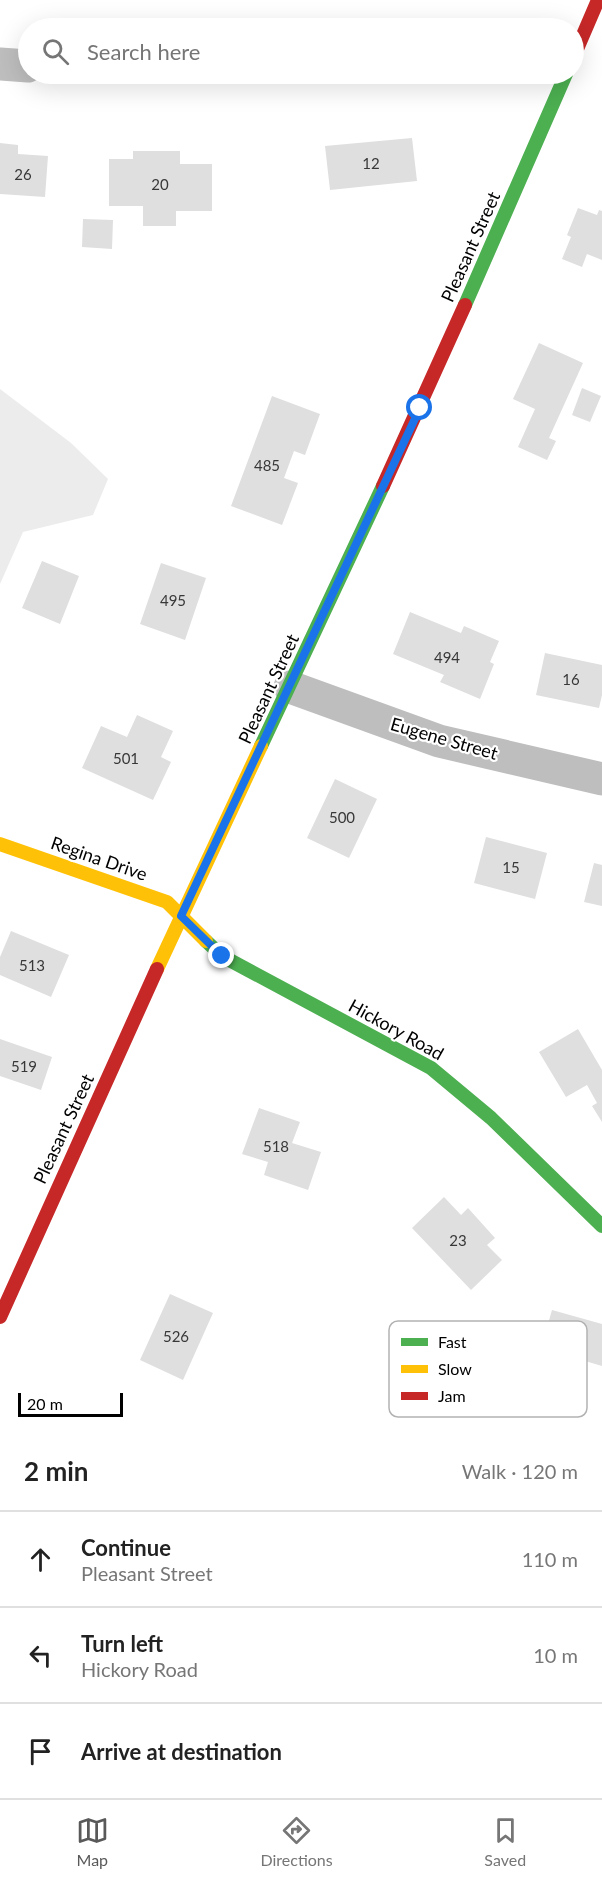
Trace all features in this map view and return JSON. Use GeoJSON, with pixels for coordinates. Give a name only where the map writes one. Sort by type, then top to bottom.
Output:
{"type":"FeatureCollection","features":[{"type":"Feature","properties":{"kind":"street","name":"Pleasant Street"},"geometry":{"type":"LineString","coordinates":[[584,32],[598,0]]}},
{"type":"Feature","properties":{"kind":"street"},"geometry":{"type":"LineString","coordinates":[[0,64],[18,65]]}},
{"type":"Feature","properties":{"kind":"street","name":"Pleasant Street"},"geometry":{"type":"LineString","coordinates":[[0,1317],[181,916],[420,408],[561,84]]}},
{"type":"Feature","properties":{"kind":"street","name":"Eugene Street"},"geometry":{"type":"LineString","coordinates":[[290,687],[439,741],[602,779]]}},
{"type":"Feature","properties":{"kind":"street","name":"Regina Drive"},"geometry":{"type":"LineString","coordinates":[[0,844],[167,902],[181,916]]}},
{"type":"Feature","properties":{"kind":"street","name":"Hickory Road"},"geometry":{"type":"LineString","coordinates":[[181,916],[222,956],[431,1068],[491,1118],[602,1226]]}},
{"type":"Feature","properties":{"kind":"shaded area"},"geometry":{"type":"Polygon","coordinates":[[[0,389],[71,443],[108,479],[93,515],[23,532],[0,584],[0,389]]]}},
{"type":"Feature","properties":{"kind":"building"},"geometry":{"type":"Polygon","coordinates":[[[412,138],[417,181],[330,190],[325,146],[412,138]]]}},
{"type":"Feature","properties":{"kind":"building"},"geometry":{"type":"Polygon","coordinates":[[[0,143],[18,145],[18,154],[48,156],[45,197],[0,194],[0,143]]]}},
{"type":"Feature","properties":{"kind":"building"},"geometry":{"type":"Polygon","coordinates":[[[133,151],[180,151],[180,164],[212,164],[212,211],[176,211],[176,226],[143,226],[143,206],[109,206],[109,159],[133,159],[133,151]]]}},
{"type":"Feature","properties":{"kind":"building"},"geometry":{"type":"Polygon","coordinates":[[[578,208],[597,215],[599,210],[602,211],[602,260],[587,254],[582,267],[562,259],[571,237],[567,235],[578,208]]]}},
{"type":"Feature","properties":{"kind":"building"},"geometry":{"type":"Polygon","coordinates":[[[83,219],[113,220],[112,249],[82,247],[83,219]]]}},
{"type":"Feature","properties":{"kind":"building"},"geometry":{"type":"Polygon","coordinates":[[[539,343],[583,363],[549,438],[556,441],[547,460],[518,447],[535,409],[513,399],[539,343]]]}},
{"type":"Feature","properties":{"kind":"building"},"geometry":{"type":"Polygon","coordinates":[[[582,388],[601,396],[590,422],[572,415],[582,388]]]}},
{"type":"Feature","properties":{"kind":"building"},"geometry":{"type":"Polygon","coordinates":[[[272,396],[320,414],[305,455],[294,451],[284,478],[298,483],[282,525],[231,506],[272,396]]]}},
{"type":"Feature","properties":{"kind":"building"},"geometry":{"type":"Polygon","coordinates":[[[42,561],[79,576],[60,624],[22,608],[42,561]]]}},
{"type":"Feature","properties":{"kind":"building"},"geometry":{"type":"Polygon","coordinates":[[[161,563],[206,578],[185,640],[140,624],[161,563]]]}},
{"type":"Feature","properties":{"kind":"building"},"geometry":{"type":"Polygon","coordinates":[[[410,612],[461,633],[464,626],[499,641],[490,662],[494,664],[480,699],[440,682],[444,675],[393,654],[410,612]]]}},
{"type":"Feature","properties":{"kind":"building"},"geometry":{"type":"Polygon","coordinates":[[[545,653],[602,665],[602,695],[599,708],[536,695],[545,653]]]}},
{"type":"Feature","properties":{"kind":"building"},"geometry":{"type":"Polygon","coordinates":[[[137,715],[173,731],[161,757],[171,762],[153,800],[82,768],[101,726],[127,737],[137,715]]]}},
{"type":"Feature","properties":{"kind":"building"},"geometry":{"type":"Polygon","coordinates":[[[335,779],[377,799],[349,858],[307,838],[335,779]]]}},
{"type":"Feature","properties":{"kind":"building"},"geometry":{"type":"Polygon","coordinates":[[[486,837],[547,853],[535,899],[474,883],[486,837]]]}},
{"type":"Feature","properties":{"kind":"building"},"geometry":{"type":"Polygon","coordinates":[[[594,863],[602,865],[602,906],[584,902],[594,863]]]}},
{"type":"Feature","properties":{"kind":"building"},"geometry":{"type":"Polygon","coordinates":[[[11,931],[69,955],[51,997],[0,975],[0,957],[11,931]]]}},
{"type":"Feature","properties":{"kind":"building"},"geometry":{"type":"Polygon","coordinates":[[[578,1029],[602,1070],[602,1122],[592,1106],[597,1103],[587,1085],[566,1097],[539,1052],[578,1029]]]}},
{"type":"Feature","properties":{"kind":"building"},"geometry":{"type":"Polygon","coordinates":[[[0,1039],[52,1057],[41,1090],[0,1076],[0,1039]]]}},
{"type":"Feature","properties":{"kind":"building"},"geometry":{"type":"Polygon","coordinates":[[[259,1108],[300,1122],[292,1143],[321,1152],[308,1190],[264,1175],[268,1162],[242,1154],[259,1108]]]}},
{"type":"Feature","properties":{"kind":"building"},"geometry":{"type":"Polygon","coordinates":[[[444,1197],[461,1215],[468,1208],[495,1238],[487,1245],[502,1260],[471,1290],[412,1228],[444,1197]]]}},
{"type":"Feature","properties":{"kind":"building"},"geometry":{"type":"Polygon","coordinates":[[[170,1294],[213,1313],[183,1380],[140,1360],[170,1294]]]}},
{"type":"Feature","properties":{"kind":"building"},"geometry":{"type":"Polygon","coordinates":[[[552,1310],[602,1324],[602,1366],[587,1362],[587,1321],[549,1321],[552,1310]]]}},
{"type":"Feature","properties":{"kind":"traffic: fast"},"geometry":{"type":"LineString","coordinates":[[465,305],[562,84]]}},
{"type":"Feature","properties":{"kind":"traffic: fast"},"geometry":{"type":"LineString","coordinates":[[261,746],[383,486]]}},
{"type":"Feature","properties":{"kind":"traffic: fast"},"geometry":{"type":"LineString","coordinates":[[206,941],[222,956],[431,1068],[491,1118],[602,1226]]}},
{"type":"Feature","properties":{"kind":"traffic: slow"},"geometry":{"type":"LineString","coordinates":[[157,969],[261,746]]}},
{"type":"Feature","properties":{"kind":"traffic: slow"},"geometry":{"type":"LineString","coordinates":[[0,844],[167,902],[206,941]]}},
{"type":"Feature","properties":{"kind":"traffic: jam"},"geometry":{"type":"LineString","coordinates":[[584,33],[598,0]]}},
{"type":"Feature","properties":{"kind":"traffic: jam"},"geometry":{"type":"LineString","coordinates":[[383,486],[465,305]]}},
{"type":"Feature","properties":{"kind":"traffic: jam"},"geometry":{"type":"LineString","coordinates":[[0,1317],[157,969]]}},
{"type":"Feature","properties":{"kind":"route"},"geometry":{"type":"LineString","coordinates":[[222,956],[181,916],[420,408]]}}]}
